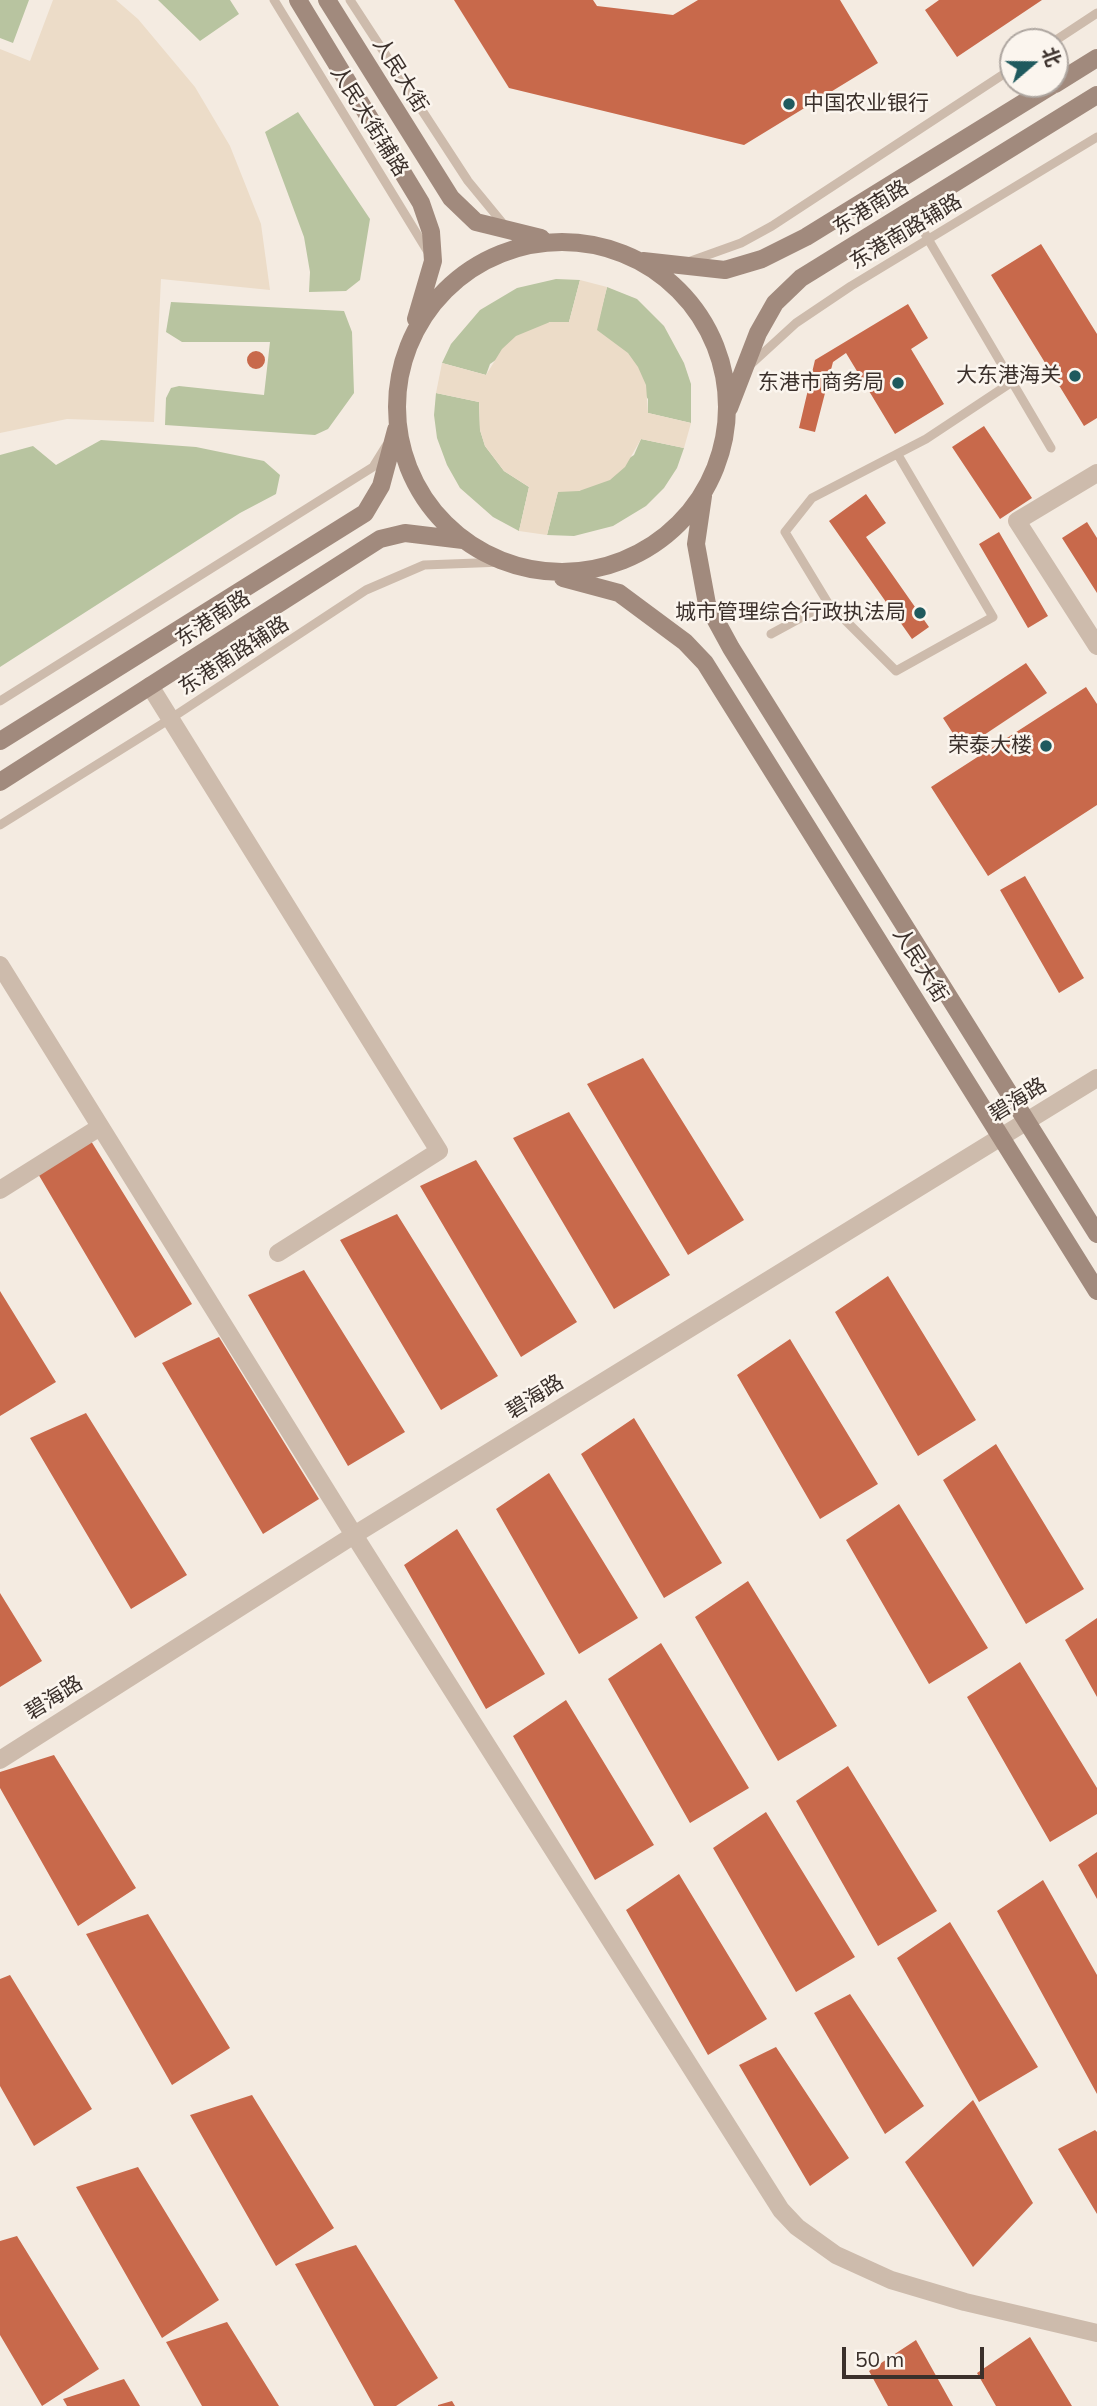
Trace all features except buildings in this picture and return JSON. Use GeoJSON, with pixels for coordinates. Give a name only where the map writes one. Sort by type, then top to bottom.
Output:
{"type":"FeatureCollection","features":[{"type":"Feature","properties":{"kind":"main road"},"geometry":{"type":"LineString","coordinates":[[298,0],[422,203],[430,232],[433,261],[398,383],[397,426],[409,471],[432,509],[463,540]]}},
{"type":"Feature","properties":{"kind":"main road","name":"人民大街"},"geometry":{"type":"LineString","coordinates":[[327,0],[451,198],[476,222],[510,233],[554,241]]}},
{"type":"Feature","properties":{"kind":"main road","name":"东港南路"},"geometry":{"type":"LineString","coordinates":[[1069,75],[1097,58]]}},
{"type":"Feature","properties":{"kind":"main road","name":"东港南路"},"geometry":{"type":"LineString","coordinates":[[728,412],[758,333],[775,303],[792,286],[1097,95]]}},
{"type":"Feature","properties":{"kind":"main road","name":"东港南路"},"geometry":{"type":"LineString","coordinates":[[640,260],[725,270],[762,259],[806,237],[1032,98]]}},
{"type":"Feature","properties":{"kind":"main road"},"geometry":{"type":"LineString","coordinates":[[411,339],[435,300],[468,270],[508,249],[554,241],[599,245],[640,260],[676,286],[704,321],[723,365],[728,412],[722,455],[703,496],[674,530],[636,557],[595,571],[546,573]]}},
{"type":"Feature","properties":{"kind":"main road","name":"东港南路"},"geometry":{"type":"LineString","coordinates":[[0,741],[365,513],[381,486],[397,426]]}},
{"type":"Feature","properties":{"kind":"main road","name":"人民大街"},"geometry":{"type":"LineString","coordinates":[[703,496],[696,544],[707,604],[731,648],[1097,1234]]}},
{"type":"Feature","properties":{"kind":"main road","name":"东港南路"},"geometry":{"type":"LineString","coordinates":[[0,782],[380,539],[405,533],[463,540]]}},
{"type":"Feature","properties":{"kind":"main road","name":"人民大街"},"geometry":{"type":"LineString","coordinates":[[463,540],[503,562],[619,593],[685,642],[705,663],[1097,1291]]}},
{"type":"Feature","properties":{"kind":"street"},"geometry":{"type":"LineString","coordinates":[[1097,473],[1017,521],[1097,646]]}},
{"type":"Feature","properties":{"kind":"street"},"geometry":{"type":"LineString","coordinates":[[149,686],[439,1151],[278,1253]]}},
{"type":"Feature","properties":{"kind":"street"},"geometry":{"type":"LineString","coordinates":[[0,965],[354,1535],[781,2210],[797,2227],[836,2255],[891,2280],[965,2302],[1097,2333]]}},
{"type":"Feature","properties":{"kind":"street","name":"碧海路"},"geometry":{"type":"LineString","coordinates":[[0,1759],[354,1535],[1097,1079]]}},
{"type":"Feature","properties":{"kind":"street"},"geometry":{"type":"LineString","coordinates":[[0,1190],[100,1127]]}},
{"type":"Feature","properties":{"kind":"lane","name":"人民大街辅路"},"geometry":{"type":"LineString","coordinates":[[274,0],[433,261]]}},
{"type":"Feature","properties":{"kind":"lane"},"geometry":{"type":"LineString","coordinates":[[350,0],[468,181],[510,233]]}},
{"type":"Feature","properties":{"kind":"lane"},"geometry":{"type":"LineString","coordinates":[[1069,31],[1097,13]]}},
{"type":"Feature","properties":{"kind":"lane"},"geometry":{"type":"LineString","coordinates":[[677,266],[741,243],[772,226],[999,77]]}},
{"type":"Feature","properties":{"kind":"lane","name":"东港南路辅路"},"geometry":{"type":"LineString","coordinates":[[743,372],[796,323],[1097,137]]}},
{"type":"Feature","properties":{"kind":"lane"},"geometry":{"type":"LineString","coordinates":[[911,210],[1051,448]]}},
{"type":"Feature","properties":{"kind":"lane"},"geometry":{"type":"LineString","coordinates":[[898,455],[992,617],[896,671],[828,603],[785,532],[812,498],[898,455],[1012,382]]}},
{"type":"Feature","properties":{"kind":"lane"},"geometry":{"type":"LineString","coordinates":[[0,701],[373,467],[397,426]]}},
{"type":"Feature","properties":{"kind":"lane","name":"东港南路辅路"},"geometry":{"type":"LineString","coordinates":[[0,825],[170,719],[366,590],[424,565],[503,562]]}},
{"type":"Feature","properties":{"kind":"lane"},"geometry":{"type":"LineString","coordinates":[[771,634],[828,603]]}},
{"type":"Feature","properties":{"kind":"green space"},"geometry":{"type":"Polygon","coordinates":[[[0,0],[29,0],[13,43],[0,38],[0,0]]]}},
{"type":"Feature","properties":{"kind":"green space"},"geometry":{"type":"Polygon","coordinates":[[[158,0],[230,0],[239,14],[200,41],[158,0]]]}},
{"type":"Feature","properties":{"kind":"green space"},"geometry":{"type":"Polygon","coordinates":[[[298,112],[370,219],[360,280],[346,291],[309,292],[310,272],[304,237],[265,132],[298,112]]]}},
{"type":"Feature","properties":{"kind":"green space"},"geometry":{"type":"Polygon","coordinates":[[[556,279],[580,280],[569,322],[550,322],[490,364],[486,375],[442,363],[451,344],[480,310],[517,288],[556,279]]]}},
{"type":"Feature","properties":{"kind":"green space"},"geometry":{"type":"Polygon","coordinates":[[[607,287],[637,299],[664,326],[684,363],[691,384],[691,423],[648,413],[648,399],[596,330],[607,287]]]}},
{"type":"Feature","properties":{"kind":"green space"},"geometry":{"type":"Polygon","coordinates":[[[171,302],[344,311],[352,332],[354,393],[328,429],[315,435],[165,425],[166,398],[171,388],[179,386],[264,395],[270,342],[182,342],[166,332],[171,302]]]}},
{"type":"Feature","properties":{"kind":"green space"},"geometry":{"type":"Polygon","coordinates":[[[436,393],[479,402],[480,430],[485,446],[504,471],[529,487],[519,531],[493,517],[460,488],[447,465],[437,438],[434,415],[436,393]]]}},
{"type":"Feature","properties":{"kind":"green space"},"geometry":{"type":"Polygon","coordinates":[[[641,439],[684,448],[677,468],[664,488],[646,506],[613,526],[574,536],[547,535],[558,491],[579,491],[634,455],[641,439]]]}},
{"type":"Feature","properties":{"kind":"green space"},"geometry":{"type":"Polygon","coordinates":[[[101,440],[196,447],[264,461],[280,475],[276,494],[240,513],[0,667],[0,455],[33,446],[56,465],[101,440]]]}},
{"type":"Feature","properties":{"kind":"shaded area"},"geometry":{"type":"Polygon","coordinates":[[[53,0],[116,0],[138,19],[195,87],[230,146],[261,224],[270,290],[161,279],[154,422],[67,419],[0,433],[0,49],[30,61],[53,0]]]}},
{"type":"Feature","properties":{"kind":"shaded area"},"geometry":{"type":"Polygon","coordinates":[[[580,280],[607,287],[597,330],[628,353],[638,367],[646,385],[648,413],[691,423],[684,448],[641,439],[625,467],[610,480],[579,491],[558,492],[547,535],[519,531],[529,487],[504,471],[485,446],[480,430],[479,402],[436,393],[442,363],[486,375],[502,349],[516,336],[550,322],[569,322],[580,280]]]}},
{"type":"Feature","properties":{"kind":"place","name":"中国农业银行"},"geometry":{"type":"Point","coordinates":[789,104]}},
{"type":"Feature","properties":{"kind":"place","name":"大东港海关"},"geometry":{"type":"Point","coordinates":[1075,376]}},
{"type":"Feature","properties":{"kind":"place","name":"东港市商务局"},"geometry":{"type":"Point","coordinates":[898,383]}},
{"type":"Feature","properties":{"kind":"place","name":"城市管理综合行政执法局"},"geometry":{"type":"Point","coordinates":[920,613]}},
{"type":"Feature","properties":{"kind":"place","name":"荣泰大楼"},"geometry":{"type":"Point","coordinates":[1046,746]}}]}
